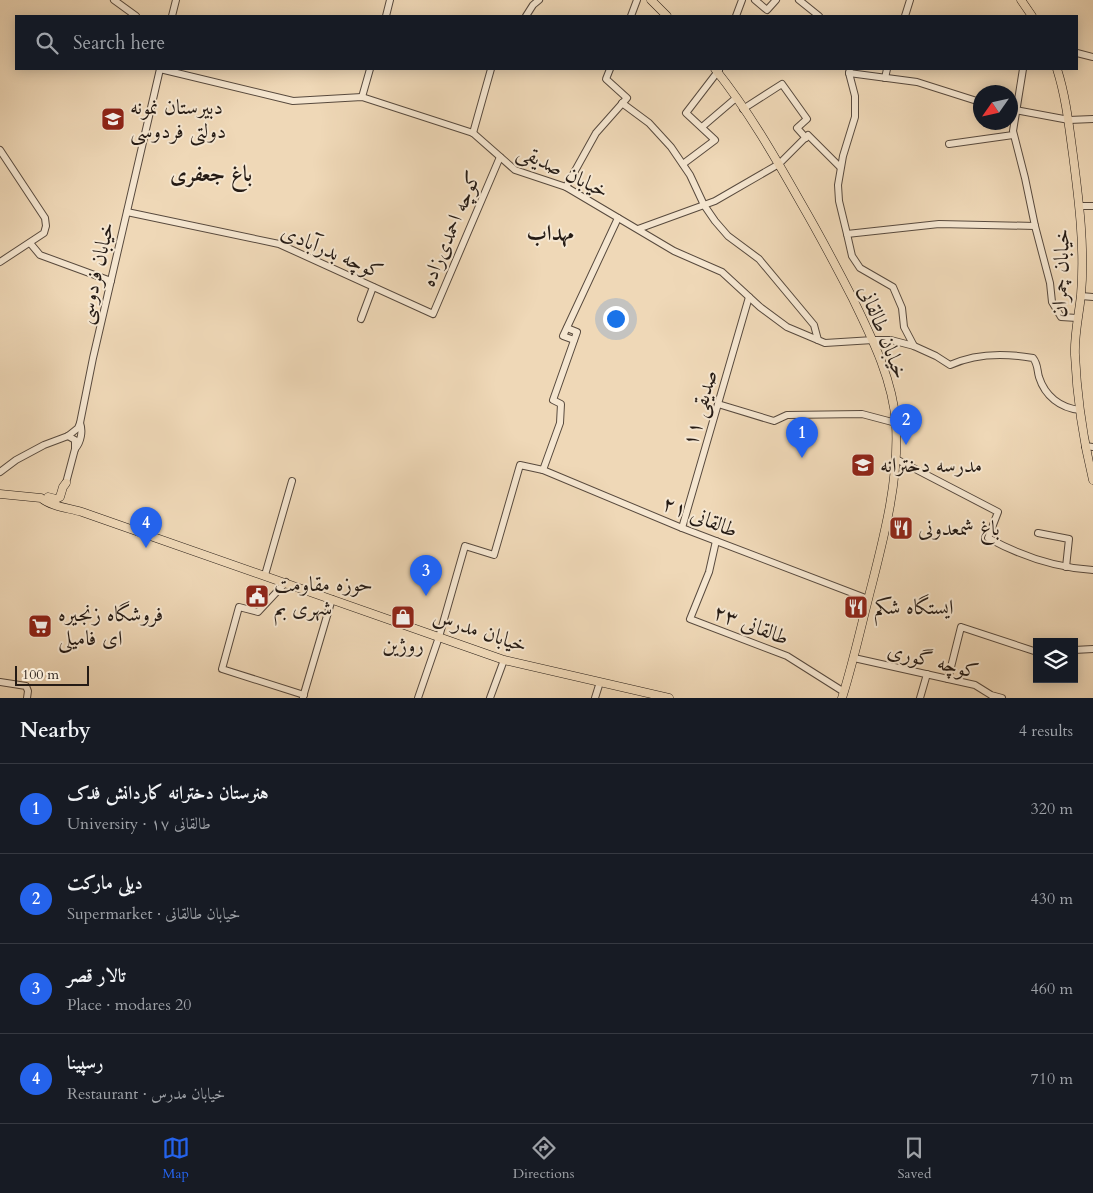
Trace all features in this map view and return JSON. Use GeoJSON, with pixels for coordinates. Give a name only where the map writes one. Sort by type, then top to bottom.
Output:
{"type":"FeatureCollection","features":[{"type":"Feature","properties":{"kind":"main road"},"geometry":{"type":"LineString","coordinates":[[651,0],[666,15]]}},
{"type":"Feature","properties":{"kind":"main road"},"geometry":{"type":"LineString","coordinates":[[1021,0],[1031,15]]}},
{"type":"Feature","properties":{"kind":"main road","name":"خیابان طالقانی"},"geometry":{"type":"LineString","coordinates":[[717,70],[779,164],[827,248],[873,340],[887,381],[896,423],[896,459],[888,513],[854,658],[843,695]]}},
{"type":"Feature","properties":{"kind":"main road","name":"خیابان چمران"},"geometry":{"type":"LineString","coordinates":[[1057,70],[1069,120],[1080,206],[1081,296],[1077,318],[1075,354],[1080,410],[1089,447],[1093,480]]}},
{"type":"Feature","properties":{"kind":"main road"},"geometry":{"type":"LineString","coordinates":[[41,498],[56,499],[60,497],[66,483]]}},
{"type":"Feature","properties":{"kind":"main road"},"geometry":{"type":"LineString","coordinates":[[66,483],[67,488],[64,498],[66,503],[75,510]]}},
{"type":"Feature","properties":{"kind":"main road","name":"خیابان مدرس"},"geometry":{"type":"LineString","coordinates":[[0,494],[41,498],[45,502],[69,510],[75,510],[142,531],[504,660],[668,698]]}},
{"type":"Feature","properties":{"kind":"street"},"geometry":{"type":"LineString","coordinates":[[114,0],[135,15]]}},
{"type":"Feature","properties":{"kind":"street"},"geometry":{"type":"LineString","coordinates":[[172,15],[176,0]]}},
{"type":"Feature","properties":{"kind":"street"},"geometry":{"type":"LineString","coordinates":[[386,15],[390,0]]}},
{"type":"Feature","properties":{"kind":"street"},"geometry":{"type":"LineString","coordinates":[[527,15],[540,0]]}},
{"type":"Feature","properties":{"kind":"street"},"geometry":{"type":"LineString","coordinates":[[630,15],[637,0]]}},
{"type":"Feature","properties":{"kind":"street"},"geometry":{"type":"LineString","coordinates":[[736,15],[742,0]]}},
{"type":"Feature","properties":{"kind":"street"},"geometry":{"type":"LineString","coordinates":[[755,0],[767,10],[776,0]]}},
{"type":"Feature","properties":{"kind":"street"},"geometry":{"type":"LineString","coordinates":[[799,0],[816,15]]}},
{"type":"Feature","properties":{"kind":"street"},"geometry":{"type":"LineString","coordinates":[[905,15],[910,0]]}},
{"type":"Feature","properties":{"kind":"street"},"geometry":{"type":"LineString","coordinates":[[1078,53],[1093,57]]}},
{"type":"Feature","properties":{"kind":"street","name":"خیابان فردوسی"},"geometry":{"type":"LineString","coordinates":[[66,483],[82,429],[80,423],[93,358],[160,70]]}},
{"type":"Feature","properties":{"kind":"street","name":"خیابان صدیقی"},"geometry":{"type":"LineString","coordinates":[[164,70],[293,101],[362,97],[473,133],[515,170],[566,186],[674,251],[722,272],[749,297],[787,327],[825,343],[891,340],[914,346],[950,365],[957,361],[985,355],[1013,355],[1033,358],[1038,366],[1038,374],[1042,386],[1050,396],[1060,404],[1080,410]]}},
{"type":"Feature","properties":{"kind":"street"},"geometry":{"type":"LineString","coordinates":[[362,97],[370,70]]}},
{"type":"Feature","properties":{"kind":"street"},"geometry":{"type":"LineString","coordinates":[[473,133],[491,70]]}},
{"type":"Feature","properties":{"kind":"street"},"geometry":{"type":"LineString","coordinates":[[610,70],[606,79],[624,100],[654,129],[683,164],[704,205],[715,221],[728,236],[759,259],[781,284],[814,325],[818,340]]}},
{"type":"Feature","properties":{"kind":"street"},"geometry":{"type":"LineString","coordinates":[[683,164],[715,140],[686,113],[717,70]]}},
{"type":"Feature","properties":{"kind":"street"},"geometry":{"type":"LineString","coordinates":[[884,78],[888,70]]}},
{"type":"Feature","properties":{"kind":"street"},"geometry":{"type":"LineString","coordinates":[[1018,89],[1023,70]]}},
{"type":"Feature","properties":{"kind":"street"},"geometry":{"type":"LineString","coordinates":[[914,346],[904,327],[902,308],[893,287],[860,268],[852,256],[839,201],[840,167],[855,117],[855,96],[849,71],[917,82],[973,100]]}},
{"type":"Feature","properties":{"kind":"street"},"geometry":{"type":"LineString","coordinates":[[744,109],[782,84],[807,119],[797,128],[840,167]]}},
{"type":"Feature","properties":{"kind":"street"},"geometry":{"type":"LineString","coordinates":[[702,127],[736,98]]}},
{"type":"Feature","properties":{"kind":"street"},"geometry":{"type":"LineString","coordinates":[[566,186],[596,133],[624,100]]}},
{"type":"Feature","properties":{"kind":"street"},"geometry":{"type":"LineString","coordinates":[[1018,110],[1069,120],[1093,120]]}},
{"type":"Feature","properties":{"kind":"street"},"geometry":{"type":"LineString","coordinates":[[1013,130],[1034,226],[1050,283],[1052,302],[1061,317],[1077,318]]}},
{"type":"Feature","properties":{"kind":"street"},"geometry":{"type":"LineString","coordinates":[[949,144],[1013,135]]}},
{"type":"Feature","properties":{"kind":"street"},"geometry":{"type":"LineString","coordinates":[[638,229],[715,201],[779,164],[807,137]]}},
{"type":"Feature","properties":{"kind":"street"},"geometry":{"type":"LineString","coordinates":[[0,150],[45,218],[46,226],[44,233],[0,262]]}},
{"type":"Feature","properties":{"kind":"street","name":"کوچه احمدی‌زاده"},"geometry":{"type":"LineString","coordinates":[[433,314],[500,157]]}},
{"type":"Feature","properties":{"kind":"street"},"geometry":{"type":"LineString","coordinates":[[1080,206],[1093,206]]}},
{"type":"Feature","properties":{"kind":"street","name":"کوچه بدرآبادی"},"geometry":{"type":"LineString","coordinates":[[127,212],[279,244],[433,314]]}},
{"type":"Feature","properties":{"kind":"street"},"geometry":{"type":"LineString","coordinates":[[574,340],[564,336],[618,218]]}},
{"type":"Feature","properties":{"kind":"street"},"geometry":{"type":"LineString","coordinates":[[847,234],[939,224],[1034,226]]}},
{"type":"Feature","properties":{"kind":"street"},"geometry":{"type":"LineString","coordinates":[[30,243],[40,255],[111,281]]}},
{"type":"Feature","properties":{"kind":"street"},"geometry":{"type":"LineString","coordinates":[[361,319],[373,287]]}},
{"type":"Feature","properties":{"kind":"street"},"geometry":{"type":"LineString","coordinates":[[1081,296],[1093,297]]}},
{"type":"Feature","properties":{"kind":"street","name":"صدیقی ۱۱"},"geometry":{"type":"LineString","coordinates":[[682,528],[749,297]]}},
{"type":"Feature","properties":{"kind":"street"},"geometry":{"type":"LineString","coordinates":[[543,470],[560,423],[561,404],[553,400],[577,332],[567,328]]}},
{"type":"Feature","properties":{"kind":"street"},"geometry":{"type":"LineString","coordinates":[[718,404],[774,421],[787,415],[862,414],[896,423]]}},
{"type":"Feature","properties":{"kind":"street"},"geometry":{"type":"LineString","coordinates":[[0,472],[23,456],[68,436],[78,428],[80,423]]}},
{"type":"Feature","properties":{"kind":"street"},"geometry":{"type":"LineString","coordinates":[[68,436],[75,440],[75,449]]}},
{"type":"Feature","properties":{"kind":"street"},"geometry":{"type":"LineString","coordinates":[[896,459],[998,512],[988,538],[1034,559],[1066,567],[1093,570]]}},
{"type":"Feature","properties":{"kind":"street","name":"طالقانی ۲۱"},"geometry":{"type":"LineString","coordinates":[[439,637],[465,546],[494,555],[520,465],[543,470],[682,528],[868,599]]}},
{"type":"Feature","properties":{"kind":"street"},"geometry":{"type":"LineString","coordinates":[[265,575],[292,481]]}},
{"type":"Feature","properties":{"kind":"street"},"geometry":{"type":"LineString","coordinates":[[1038,533],[1069,539],[1066,567]]}},
{"type":"Feature","properties":{"kind":"street","name":"طالقانی ۲۳"},"geometry":{"type":"LineString","coordinates":[[716,541],[709,572],[690,619],[787,656],[843,695]]}},
{"type":"Feature","properties":{"kind":"street"},"geometry":{"type":"LineString","coordinates":[[286,582],[258,612],[240,607],[237,609],[222,669],[303,696],[332,599]]}},
{"type":"Feature","properties":{"kind":"street"},"geometry":{"type":"LineString","coordinates":[[948,679],[961,627],[1033,651]]}},
{"type":"Feature","properties":{"kind":"street"},"geometry":{"type":"LineString","coordinates":[[418,698],[439,637]]}},
{"type":"Feature","properties":{"kind":"street"},"geometry":{"type":"LineString","coordinates":[[1078,650],[1093,649]]}},
{"type":"Feature","properties":{"kind":"street","name":"کوچه گوری"},"geometry":{"type":"LineString","coordinates":[[854,658],[976,685],[991,695],[1002,698]]}},
{"type":"Feature","properties":{"kind":"street"},"geometry":{"type":"LineString","coordinates":[[490,698],[504,660]]}},
{"type":"Feature","properties":{"kind":"street"},"geometry":{"type":"LineString","coordinates":[[920,698],[927,674]]}},
{"type":"Feature","properties":{"kind":"street"},"geometry":{"type":"LineString","coordinates":[[0,682],[26,686],[28,691],[27,698]]}},
{"type":"Feature","properties":{"kind":"street"},"geometry":{"type":"LineString","coordinates":[[595,698],[600,682]]}},
{"type":"Feature","properties":{"kind":"place","name":"دبیرستان نمونه دولتی فردوسی"},"geometry":{"type":"Point","coordinates":[113,119]}},
{"type":"Feature","properties":{"kind":"place","name":"دیلی مارکت"},"geometry":{"type":"Point","coordinates":[906,445]}},
{"type":"Feature","properties":{"kind":"place","name":"هنرستان دخترانه کاردانش فدک"},"geometry":{"type":"Point","coordinates":[802,458]}},
{"type":"Feature","properties":{"kind":"place","name":"مدرسه دخترانه"},"geometry":{"type":"Point","coordinates":[863,465]}},
{"type":"Feature","properties":{"kind":"place","name":"باغ شمعدونی"},"geometry":{"type":"Point","coordinates":[901,528]}},
{"type":"Feature","properties":{"kind":"place","name":"رسپینا"},"geometry":{"type":"Point","coordinates":[146,548]}},
{"type":"Feature","properties":{"kind":"place","name":"حوزه مقاومت شهری بم"},"geometry":{"type":"Point","coordinates":[257,596]}},
{"type":"Feature","properties":{"kind":"place","name":"تالار قصر"},"geometry":{"type":"Point","coordinates":[426,596]}},
{"type":"Feature","properties":{"kind":"place","name":"ایستگاه شکم"},"geometry":{"type":"Point","coordinates":[856,607]}},
{"type":"Feature","properties":{"kind":"place","name":"روژین"},"geometry":{"type":"Point","coordinates":[403,617]}},
{"type":"Feature","properties":{"kind":"place","name":"فروشگاه زنجیره ای فامیلی"},"geometry":{"type":"Point","coordinates":[40,626]}},
{"type":"Feature","properties":{"kind":"district","name":"باغ جعفری"},"geometry":{"type":"Point","coordinates":[211,174]}},
{"type":"Feature","properties":{"kind":"district","name":"مهداب"},"geometry":{"type":"Point","coordinates":[550,233]}}]}
